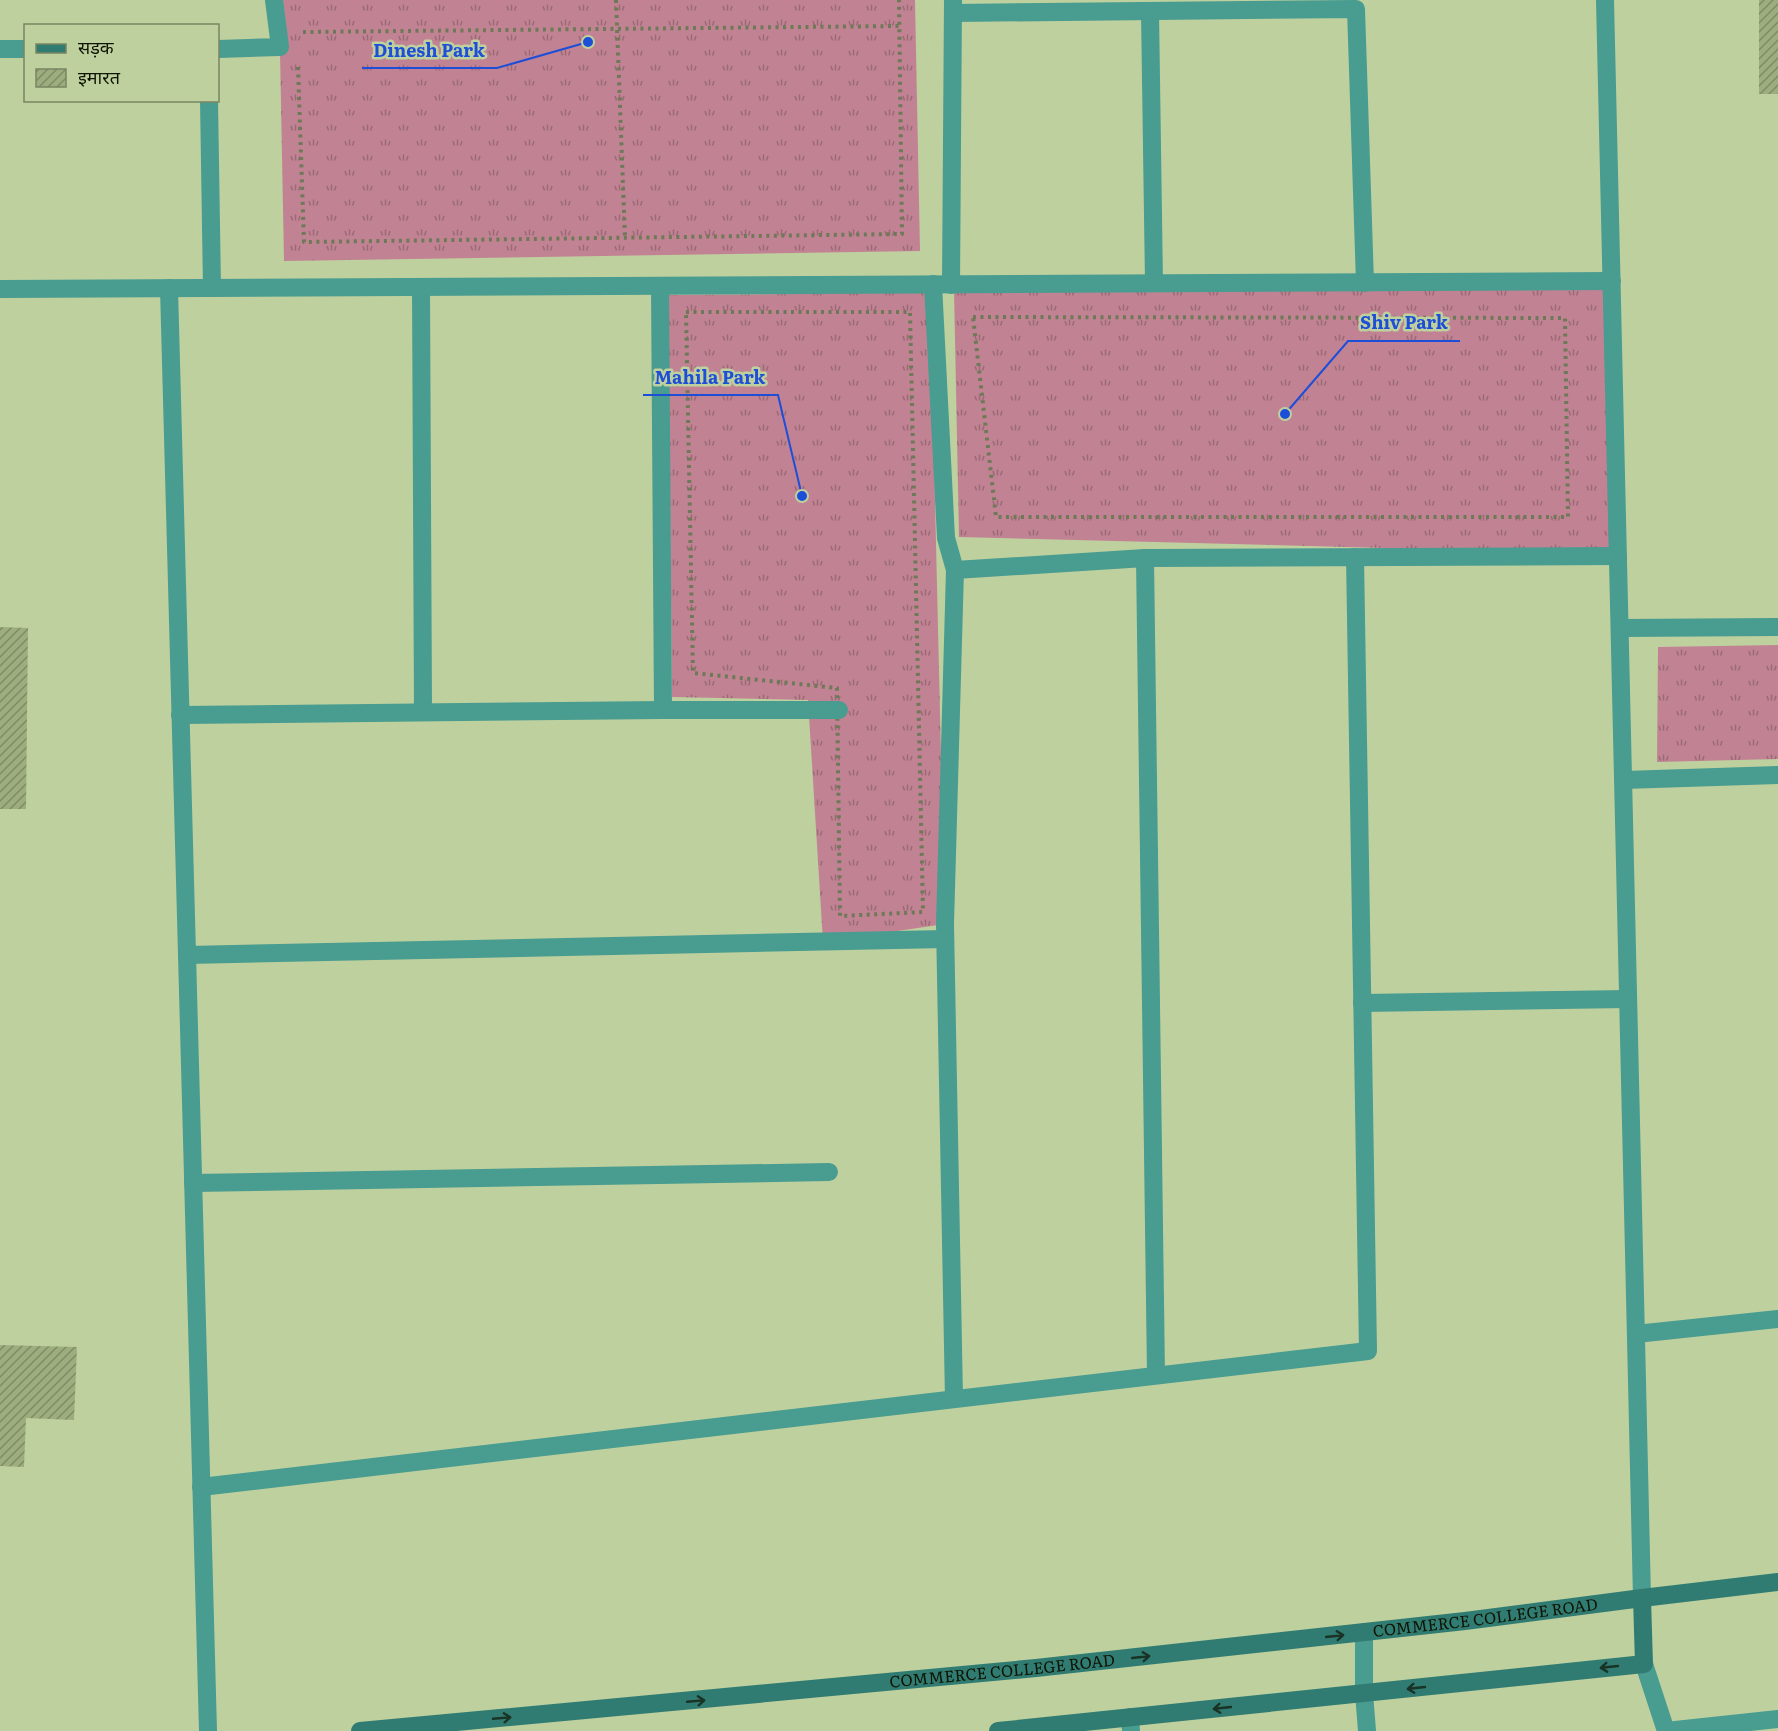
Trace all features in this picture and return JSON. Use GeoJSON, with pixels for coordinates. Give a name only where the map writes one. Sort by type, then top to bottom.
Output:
{"type":"FeatureCollection","features":[{"type":"Feature","properties":{"kind":"street"},"geometry":{"type":"LineString","coordinates":[[219,49],[280,47],[274,0]]}},
{"type":"Feature","properties":{"kind":"street"},"geometry":{"type":"LineString","coordinates":[[1605,0],[1644,1664],[1666,1731],[1778,1719]]}},
{"type":"Feature","properties":{"kind":"street"},"geometry":{"type":"LineString","coordinates":[[954,1399],[945,939],[955,570],[946,538],[942,285],[953,7],[1150,11],[1356,9],[1365,283]]}},
{"type":"Feature","properties":{"kind":"street"},"geometry":{"type":"LineString","coordinates":[[1150,11],[1154,283]]}},
{"type":"Feature","properties":{"kind":"street"},"geometry":{"type":"LineString","coordinates":[[0,49],[24,49]]}},
{"type":"Feature","properties":{"kind":"street"},"geometry":{"type":"LineString","coordinates":[[209,102],[212,288]]}},
{"type":"Feature","properties":{"kind":"street"},"geometry":{"type":"LineString","coordinates":[[0,289],[1612,281]]}},
{"type":"Feature","properties":{"kind":"street"},"geometry":{"type":"LineString","coordinates":[[660,286],[663,710]]}},
{"type":"Feature","properties":{"kind":"street"},"geometry":{"type":"LineString","coordinates":[[421,287],[423,712]]}},
{"type":"Feature","properties":{"kind":"street"},"geometry":{"type":"LineString","coordinates":[[169,288],[208,1731]]}},
{"type":"Feature","properties":{"kind":"street"},"geometry":{"type":"LineString","coordinates":[[955,570],[1145,558],[1618,556]]}},
{"type":"Feature","properties":{"kind":"street"},"geometry":{"type":"LineString","coordinates":[[201,1487],[1368,1350],[1355,557]]}},
{"type":"Feature","properties":{"kind":"street"},"geometry":{"type":"LineString","coordinates":[[1145,558],[1156,1375]]}},
{"type":"Feature","properties":{"kind":"street"},"geometry":{"type":"LineString","coordinates":[[1620,628],[1778,627]]}},
{"type":"Feature","properties":{"kind":"street"},"geometry":{"type":"LineString","coordinates":[[180,715],[839,710]]}},
{"type":"Feature","properties":{"kind":"street"},"geometry":{"type":"LineString","coordinates":[[1623,780],[1778,775]]}},
{"type":"Feature","properties":{"kind":"street"},"geometry":{"type":"LineString","coordinates":[[187,955],[945,939]]}},
{"type":"Feature","properties":{"kind":"street"},"geometry":{"type":"LineString","coordinates":[[1362,1003],[1628,999]]}},
{"type":"Feature","properties":{"kind":"street"},"geometry":{"type":"LineString","coordinates":[[193,1183],[830,1172]]}},
{"type":"Feature","properties":{"kind":"street"},"geometry":{"type":"LineString","coordinates":[[1636,1334],[1778,1319]]}},
{"type":"Feature","properties":{"kind":"street","name":"COMMERCE COLLEGE ROAD"},"geometry":{"type":"LineString","coordinates":[[360,1731],[1001,1672],[1465,1621],[1778,1582]]}},
{"type":"Feature","properties":{"kind":"street"},"geometry":{"type":"LineString","coordinates":[[1364,1632],[1364,1693],[1367,1731]]}},
{"type":"Feature","properties":{"kind":"street"},"geometry":{"type":"LineString","coordinates":[[998,1731],[1130,1724],[1364,1693],[1644,1664]]}},
{"type":"Feature","properties":{"kind":"path"},"geometry":{"type":"LineString","coordinates":[[616,0],[625,238]]}},
{"type":"Feature","properties":{"kind":"path"},"geometry":{"type":"LineString","coordinates":[[297,56],[304,242],[902,234],[899,0]]}},
{"type":"Feature","properties":{"kind":"path"},"geometry":{"type":"LineString","coordinates":[[296,32],[899,26]]}},
{"type":"Feature","properties":{"kind":"path"},"geometry":{"type":"LineString","coordinates":[[686,312],[909,312],[923,912],[840,916],[839,710],[837,688],[693,673],[686,312]]}},
{"type":"Feature","properties":{"kind":"path"},"geometry":{"type":"LineString","coordinates":[[973,317],[1565,318],[1568,516],[996,517],[973,317]]}},
{"type":"Feature","properties":{"kind":"green space"},"geometry":{"type":"Polygon","coordinates":[[[279,0],[915,0],[920,251],[284,261],[279,0]]]}},
{"type":"Feature","properties":{"kind":"green space"},"geometry":{"type":"Polygon","coordinates":[[[1609,283],[1616,554],[959,537],[954,290],[1609,283]]]}},
{"type":"Feature","properties":{"kind":"green space"},"geometry":{"type":"Polygon","coordinates":[[[930,288],[945,924],[823,942],[808,700],[672,697],[668,295],[793,294],[930,288]]]}},
{"type":"Feature","properties":{"kind":"green space"},"geometry":{"type":"Polygon","coordinates":[[[1778,645],[1778,759],[1657,762],[1658,647],[1778,645]]]}},
{"type":"Feature","properties":{"kind":"building"},"geometry":{"type":"Polygon","coordinates":[[[1759,0],[1778,0],[1778,94],[1759,94],[1759,0]]]}},
{"type":"Feature","properties":{"kind":"building"},"geometry":{"type":"Polygon","coordinates":[[[0,627],[28,628],[26,809],[0,809],[0,627]]]}},
{"type":"Feature","properties":{"kind":"building"},"geometry":{"type":"Polygon","coordinates":[[[0,1345],[77,1347],[74,1420],[26,1418],[24,1467],[0,1466],[0,1345]]]}},
{"type":"Feature","properties":{"kind":"place","name":"Dinesh Park"},"geometry":{"type":"Point","coordinates":[588,42]}},
{"type":"Feature","properties":{"kind":"place","name":"Shiv Park"},"geometry":{"type":"Point","coordinates":[1285,414]}},
{"type":"Feature","properties":{"kind":"place","name":"Mahila Park"},"geometry":{"type":"Point","coordinates":[802,496]}}]}
